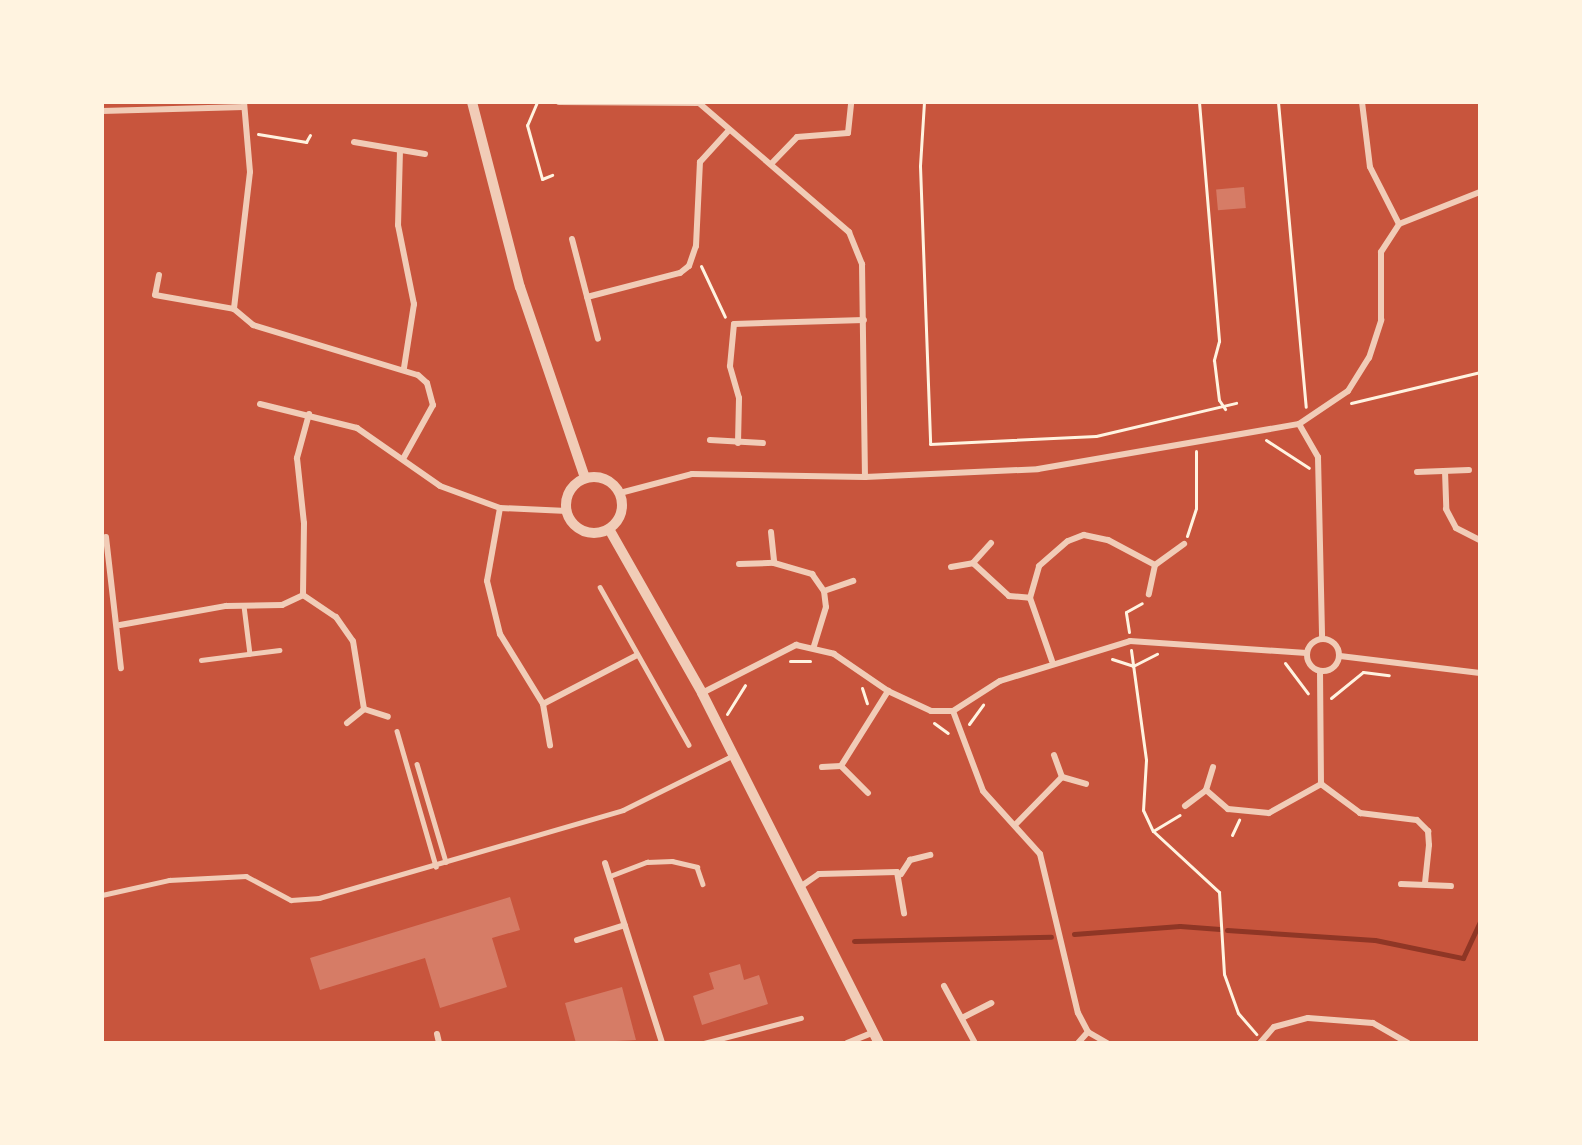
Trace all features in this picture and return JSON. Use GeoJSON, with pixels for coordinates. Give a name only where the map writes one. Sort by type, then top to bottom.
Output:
{"type":"FeatureCollection","features":[{"type":"Feature","properties":{"kind":"street"},"geometry":{"type":"LineString","coordinates":[[472,102],[520,287],[585,478]]}},
{"type":"Feature","properties":{"kind":"street"},"geometry":{"type":"LineString","coordinates":[[559,102],[699,103],[729,130],[772,163],[849,232],[862,264],[865,477]]}},
{"type":"Feature","properties":{"kind":"street"},"geometry":{"type":"LineString","coordinates":[[772,163],[797,137],[848,133],[851,102]]}},
{"type":"Feature","properties":{"kind":"street"},"geometry":{"type":"LineString","coordinates":[[1362,102],[1370,167],[1399,224]]}},
{"type":"Feature","properties":{"kind":"street"},"geometry":{"type":"LineString","coordinates":[[102,111],[244,105],[250,172],[234,309]]}},
{"type":"Feature","properties":{"kind":"street"},"geometry":{"type":"LineString","coordinates":[[587,297],[680,273],[694,257],[700,162],[729,130]]}},
{"type":"Feature","properties":{"kind":"street"},"geometry":{"type":"LineString","coordinates":[[354,142],[425,154]]}},
{"type":"Feature","properties":{"kind":"street"},"geometry":{"type":"LineString","coordinates":[[400,150],[398,225],[414,304],[404,368]]}},
{"type":"Feature","properties":{"kind":"street"},"geometry":{"type":"LineString","coordinates":[[620,492],[692,474],[865,477],[1038,469],[1299,424],[1332,405],[1359,376],[1376,340],[1381,252],[1399,224],[1480,192]]}},
{"type":"Feature","properties":{"kind":"street"},"geometry":{"type":"LineString","coordinates":[[572,239],[598,339]]}},
{"type":"Feature","properties":{"kind":"street"},"geometry":{"type":"LineString","coordinates":[[159,274],[155,295],[234,309],[244,322],[371,364],[404,368],[427,383],[433,405],[404,457]]}},
{"type":"Feature","properties":{"kind":"street"},"geometry":{"type":"LineString","coordinates":[[738,443],[739,398],[730,366],[734,324],[864,320]]}},
{"type":"Feature","properties":{"kind":"street"},"geometry":{"type":"LineString","coordinates":[[260,404],[309,414],[374,435],[440,486],[500,508],[567,511],[588,532],[609,529],[621,514],[620,492],[608,480],[585,478],[570,490],[567,511]]}},
{"type":"Feature","properties":{"kind":"street"},"geometry":{"type":"LineString","coordinates":[[303,595],[304,523],[297,458],[309,414]]}},
{"type":"Feature","properties":{"kind":"street"},"geometry":{"type":"LineString","coordinates":[[1299,424],[1317,457],[1318,473],[1322,638],[1307,653]]}},
{"type":"Feature","properties":{"kind":"street"},"geometry":{"type":"LineString","coordinates":[[710,440],[763,443]]}},
{"type":"Feature","properties":{"kind":"street"},"geometry":{"type":"LineString","coordinates":[[1417,472],[1469,470]]}},
{"type":"Feature","properties":{"kind":"street"},"geometry":{"type":"LineString","coordinates":[[1445,471],[1446,509],[1456,528],[1480,540]]}},
{"type":"Feature","properties":{"kind":"street"},"geometry":{"type":"LineString","coordinates":[[500,508],[487,581],[500,633],[543,704],[550,745]]}},
{"type":"Feature","properties":{"kind":"street"},"geometry":{"type":"LineString","coordinates":[[609,529],[718,723],[803,885],[879,1043]]}},
{"type":"Feature","properties":{"kind":"street"},"geometry":{"type":"LineString","coordinates":[[771,532],[774,563]]}},
{"type":"Feature","properties":{"kind":"street"},"geometry":{"type":"LineString","coordinates":[[1052,661],[1030,598],[1050,553],[1084,535],[1108,540],[1155,565]]}},
{"type":"Feature","properties":{"kind":"street"},"geometry":{"type":"LineString","coordinates":[[106,537],[120,625],[121,668]]}},
{"type":"Feature","properties":{"kind":"street"},"geometry":{"type":"LineString","coordinates":[[951,567],[973,563],[991,543]]}},
{"type":"Feature","properties":{"kind":"street"},"geometry":{"type":"LineString","coordinates":[[1149,594],[1155,565],[1184,544]]}},
{"type":"Feature","properties":{"kind":"street"},"geometry":{"type":"LineString","coordinates":[[739,564],[774,563],[812,574],[824,591],[826,607],[814,646]]}},
{"type":"Feature","properties":{"kind":"street"},"geometry":{"type":"LineString","coordinates":[[973,563],[1009,597],[1030,598]]}},
{"type":"Feature","properties":{"kind":"street"},"geometry":{"type":"LineString","coordinates":[[824,591],[853,581]]}},
{"type":"Feature","properties":{"kind":"street"},"geometry":{"type":"LineString","coordinates":[[120,625],[244,606],[282,605],[303,595]]}},
{"type":"Feature","properties":{"kind":"street"},"geometry":{"type":"LineString","coordinates":[[303,595],[336,618],[353,641],[364,709]]}},
{"type":"Feature","properties":{"kind":"street"},"geometry":{"type":"LineString","coordinates":[[1320,671],[1335,667],[1340,656],[1336,644],[1322,638]]}},
{"type":"Feature","properties":{"kind":"street"},"geometry":{"type":"LineString","coordinates":[[702,693],[796,645],[814,646],[888,691],[931,711],[953,711],[1000,681],[1052,661],[1130,641],[1203,642],[1307,653]]}},
{"type":"Feature","properties":{"kind":"street"},"geometry":{"type":"LineString","coordinates":[[1307,653],[1309,663],[1320,671]]}},
{"type":"Feature","properties":{"kind":"street"},"geometry":{"type":"LineString","coordinates":[[543,704],[637,655]]}},
{"type":"Feature","properties":{"kind":"street"},"geometry":{"type":"LineString","coordinates":[[1340,656],[1480,673]]}},
{"type":"Feature","properties":{"kind":"street"},"geometry":{"type":"LineString","coordinates":[[1320,671],[1321,784]]}},
{"type":"Feature","properties":{"kind":"street"},"geometry":{"type":"LineString","coordinates":[[841,766],[888,691]]}},
{"type":"Feature","properties":{"kind":"street"},"geometry":{"type":"LineString","coordinates":[[364,709],[388,717]]}},
{"type":"Feature","properties":{"kind":"street"},"geometry":{"type":"LineString","coordinates":[[347,723],[364,709]]}},
{"type":"Feature","properties":{"kind":"street"},"geometry":{"type":"LineString","coordinates":[[953,711],[959,733],[983,791],[1040,854],[1078,1013],[1088,1032],[1107,1043]]}},
{"type":"Feature","properties":{"kind":"street"},"geometry":{"type":"LineString","coordinates":[[1054,755],[1062,777]]}},
{"type":"Feature","properties":{"kind":"street"},"geometry":{"type":"LineString","coordinates":[[822,767],[841,766],[868,793]]}},
{"type":"Feature","properties":{"kind":"street"},"geometry":{"type":"LineString","coordinates":[[1185,806],[1206,790],[1213,767]]}},
{"type":"Feature","properties":{"kind":"street"},"geometry":{"type":"LineString","coordinates":[[1015,825],[1062,777]]}},
{"type":"Feature","properties":{"kind":"street"},"geometry":{"type":"LineString","coordinates":[[1062,777],[1086,784]]}},
{"type":"Feature","properties":{"kind":"street"},"geometry":{"type":"LineString","coordinates":[[1206,790],[1241,812],[1281,810],[1321,784]]}},
{"type":"Feature","properties":{"kind":"street"},"geometry":{"type":"LineString","coordinates":[[1321,784],[1360,813],[1417,820],[1428,838],[1425,884]]}},
{"type":"Feature","properties":{"kind":"street"},"geometry":{"type":"LineString","coordinates":[[904,913],[901,874],[910,860],[930,855]]}},
{"type":"Feature","properties":{"kind":"street"},"geometry":{"type":"LineString","coordinates":[[605,863],[662,1043]]}},
{"type":"Feature","properties":{"kind":"street"},"geometry":{"type":"LineString","coordinates":[[803,885],[819,874],[901,874]]}},
{"type":"Feature","properties":{"kind":"street"},"geometry":{"type":"LineString","coordinates":[[1401,884],[1451,885]]}},
{"type":"Feature","properties":{"kind":"street"},"geometry":{"type":"LineString","coordinates":[[577,940],[625,925]]}},
{"type":"Feature","properties":{"kind":"street"},"geometry":{"type":"LineString","coordinates":[[944,987],[975,1043]]}},
{"type":"Feature","properties":{"kind":"street"},"geometry":{"type":"LineString","coordinates":[[962,1018],[991,1004]]}},
{"type":"Feature","properties":{"kind":"street"},"geometry":{"type":"LineString","coordinates":[[1261,1041],[1274,1027],[1308,1018],[1373,1023],[1408,1043]]}},
{"type":"Feature","properties":{"kind":"street"},"geometry":{"type":"LineString","coordinates":[[847,1043],[874,1032]]}},
{"type":"Feature","properties":{"kind":"street"},"geometry":{"type":"LineString","coordinates":[[1078,1043],[1088,1032]]}},
{"type":"Feature","properties":{"kind":"street"},"geometry":{"type":"LineString","coordinates":[[437,1034],[439,1043]]}},
{"type":"Feature","properties":{"kind":"lane"},"geometry":{"type":"LineString","coordinates":[[600,587],[689,745]]}},
{"type":"Feature","properties":{"kind":"lane"},"geometry":{"type":"LineString","coordinates":[[244,606],[250,654]]}},
{"type":"Feature","properties":{"kind":"lane"},"geometry":{"type":"LineString","coordinates":[[201,660],[279,650]]}},
{"type":"Feature","properties":{"kind":"lane"},"geometry":{"type":"LineString","coordinates":[[397,731],[436,866]]}},
{"type":"Feature","properties":{"kind":"lane"},"geometry":{"type":"LineString","coordinates":[[102,895],[169,880],[246,876],[291,900],[319,898],[623,810],[733,755]]}},
{"type":"Feature","properties":{"kind":"lane"},"geometry":{"type":"LineString","coordinates":[[417,764],[446,862]]}},
{"type":"Feature","properties":{"kind":"lane"},"geometry":{"type":"LineString","coordinates":[[610,876],[646,862],[672,861],[697,867],[703,884]]}},
{"type":"Feature","properties":{"kind":"lane"},"geometry":{"type":"LineString","coordinates":[[704,1043],[801,1018]]}},
{"type":"Feature","properties":{"kind":"path"},"geometry":{"type":"LineString","coordinates":[[537,102],[527,125],[542,179],[552,175]]}},
{"type":"Feature","properties":{"kind":"path"},"geometry":{"type":"LineString","coordinates":[[924,102],[920,166],[930,444],[1096,435],[1225,409],[1236,403]]}},
{"type":"Feature","properties":{"kind":"path"},"geometry":{"type":"LineString","coordinates":[[1199,102],[1219,341],[1214,360],[1219,400],[1225,409]]}},
{"type":"Feature","properties":{"kind":"path"},"geometry":{"type":"LineString","coordinates":[[1278,102],[1296,258],[1299,360],[1311,418]]}},
{"type":"Feature","properties":{"kind":"path"},"geometry":{"type":"LineString","coordinates":[[247,132],[306,142],[310,135]]}},
{"type":"Feature","properties":{"kind":"path"},"geometry":{"type":"LineString","coordinates":[[694,257],[734,324]]}},
{"type":"Feature","properties":{"kind":"path"},"geometry":{"type":"LineString","coordinates":[[1332,405],[1480,372]]}},
{"type":"Feature","properties":{"kind":"path"},"geometry":{"type":"LineString","coordinates":[[1255,433],[1318,473]]}},
{"type":"Feature","properties":{"kind":"path"},"geometry":{"type":"LineString","coordinates":[[1184,544],[1196,508],[1197,459]]}},
{"type":"Feature","properties":{"kind":"path"},"geometry":{"type":"LineString","coordinates":[[1126,612],[1149,594]]}},
{"type":"Feature","properties":{"kind":"path"},"geometry":{"type":"LineString","coordinates":[[1098,661],[1110,658],[1133,665],[1151,661],[1160,651]]}},
{"type":"Feature","properties":{"kind":"path"},"geometry":{"type":"LineString","coordinates":[[1275,659],[1283,659],[1310,696],[1320,699],[1334,698],[1363,672],[1401,676]]}},
{"type":"Feature","properties":{"kind":"path"},"geometry":{"type":"LineString","coordinates":[[785,662],[815,662]]}},
{"type":"Feature","properties":{"kind":"path"},"geometry":{"type":"LineString","coordinates":[[1133,665],[1146,760],[1143,810],[1153,831],[1219,892],[1224,974],[1238,1013],[1261,1041]]}},
{"type":"Feature","properties":{"kind":"path"},"geometry":{"type":"LineString","coordinates":[[718,723],[727,718],[740,689],[755,678]]}},
{"type":"Feature","properties":{"kind":"path"},"geometry":{"type":"LineString","coordinates":[[856,680],[876,709]]}},
{"type":"Feature","properties":{"kind":"path"},"geometry":{"type":"LineString","coordinates":[[927,720],[959,733],[992,700]]}},
{"type":"Feature","properties":{"kind":"path"},"geometry":{"type":"LineString","coordinates":[[1153,831],[1185,806]]}},
{"type":"Feature","properties":{"kind":"path"},"geometry":{"type":"LineString","coordinates":[[1232,836],[1241,812]]}},
{"type":"Feature","properties":{"kind":"building"},"geometry":{"type":"Polygon","coordinates":[[[1244,187],[1246,208],[1218,210],[1216,189],[1244,187]]]}},
{"type":"Feature","properties":{"kind":"building"},"geometry":{"type":"Polygon","coordinates":[[[510,897],[520,930],[492,938],[507,987],[440,1008],[425,958],[320,990],[310,958],[510,897]]]}},
{"type":"Feature","properties":{"kind":"building"},"geometry":{"type":"Polygon","coordinates":[[[740,964],[744,980],[759,975],[768,1004],[702,1025],[693,996],[714,989],[709,973],[740,964]]]}},
{"type":"Feature","properties":{"kind":"building"},"geometry":{"type":"Polygon","coordinates":[[[622,987],[636,1040],[576,1043],[565,1003],[622,987]]]}},
{"type":"Feature","properties":{"kind":"waterway"},"geometry":{"type":"LineString","coordinates":[[1227,930],[1375,940],[1463,958],[1480,922]]}},
{"type":"Feature","properties":{"kind":"waterway"},"geometry":{"type":"LineString","coordinates":[[1074,934],[1180,926],[1220,929]]}},
{"type":"Feature","properties":{"kind":"waterway"},"geometry":{"type":"LineString","coordinates":[[854,941],[1051,937]]}}]}
